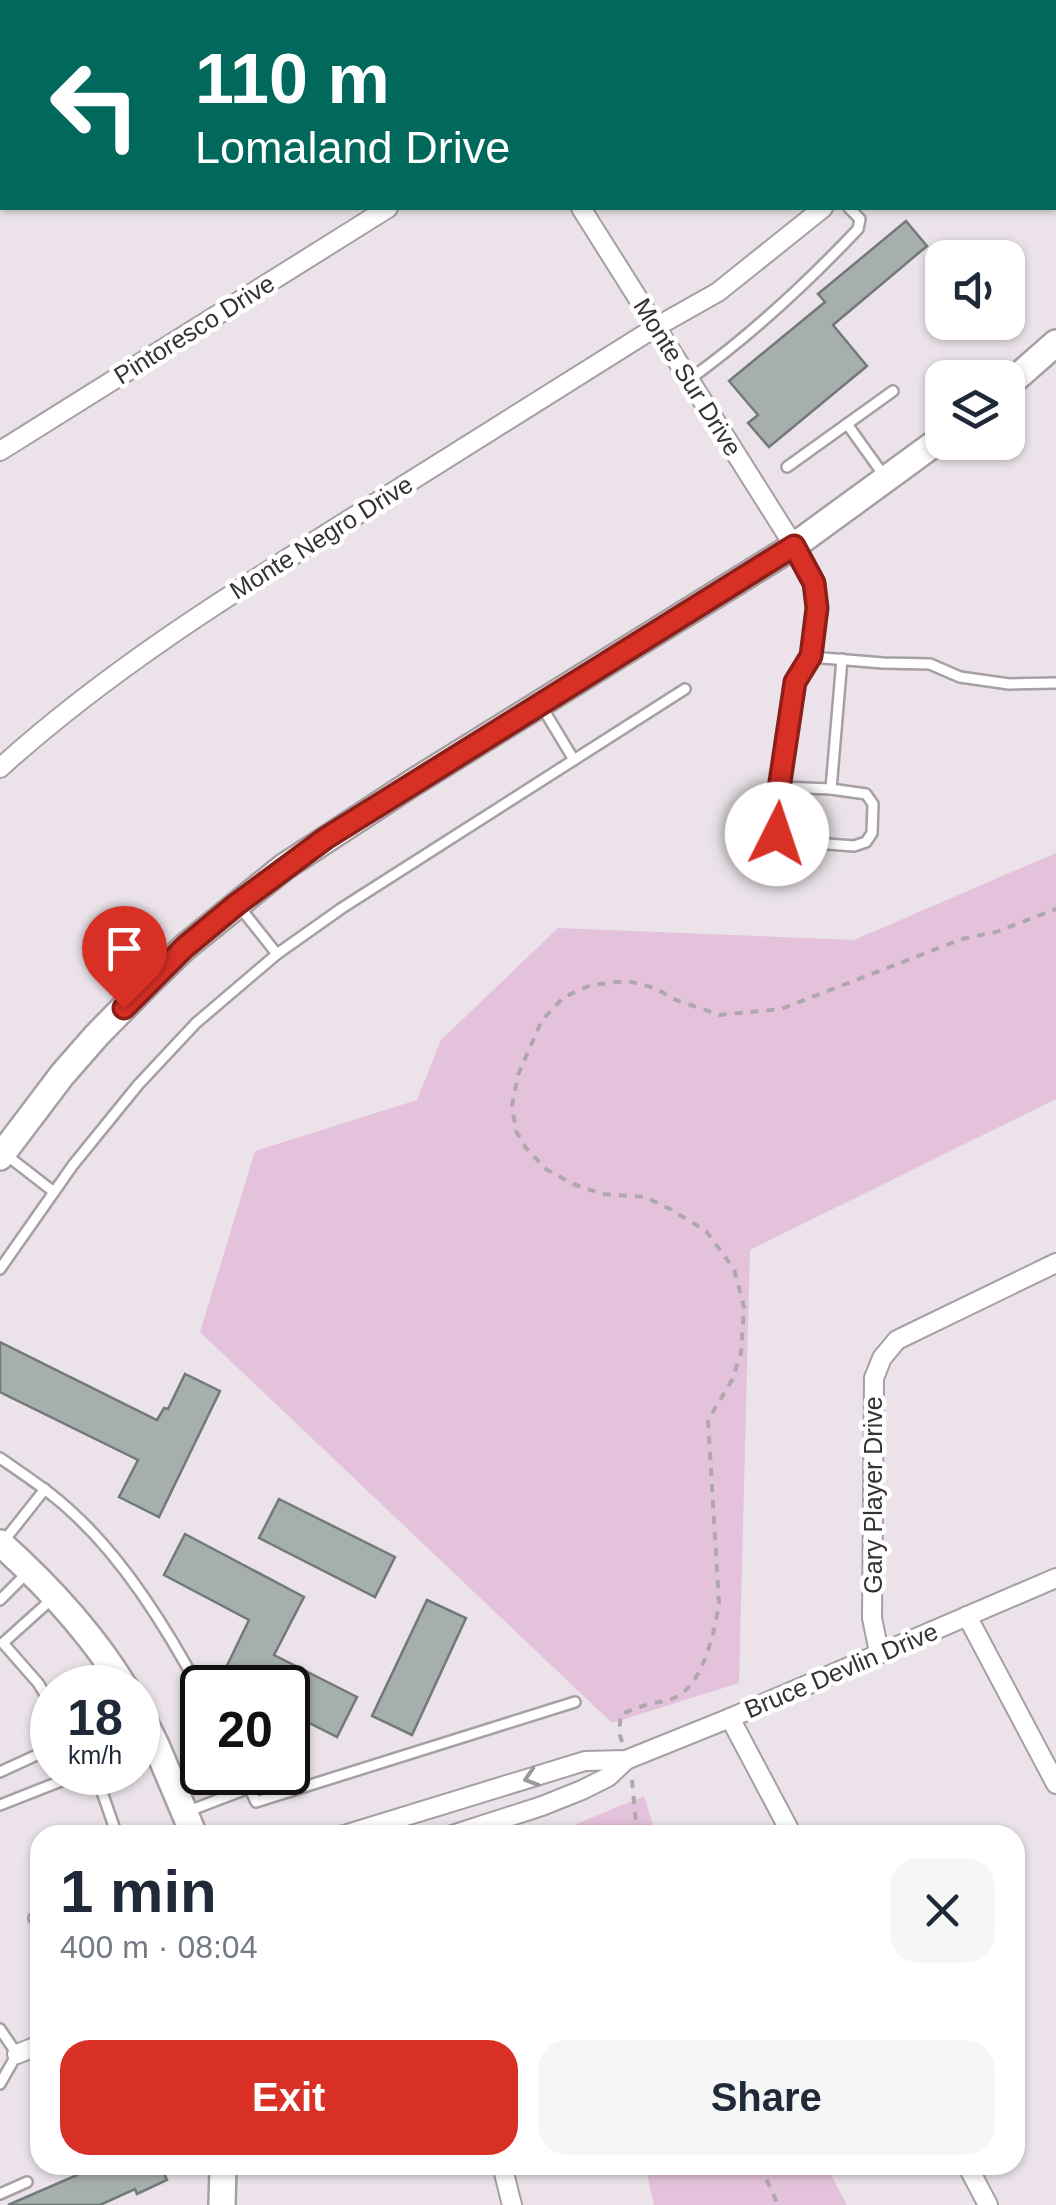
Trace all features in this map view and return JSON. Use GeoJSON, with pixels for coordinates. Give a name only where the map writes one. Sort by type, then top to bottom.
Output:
{"type":"FeatureCollection","features":[{"type":"Feature","properties":{"kind":"street","name":"Pintoresco Drive"},"geometry":{"type":"LineString","coordinates":[[0,451],[385,210]]}},
{"type":"Feature","properties":{"kind":"street","name":"Monte Sur Drive"},"geometry":{"type":"LineString","coordinates":[[582,210],[794,546]]}},
{"type":"Feature","properties":{"kind":"street"},"geometry":{"type":"LineString","coordinates":[[656,327],[718,292],[820,210]]}},
{"type":"Feature","properties":{"kind":"street","name":"Monte Negro Drive"},"geometry":{"type":"LineString","coordinates":[[0,768],[105,681],[209,607],[656,327]]}},
{"type":"Feature","properties":{"kind":"street"},"geometry":{"type":"LineString","coordinates":[[1025,370],[1056,343]]}},
{"type":"Feature","properties":{"kind":"street"},"geometry":{"type":"LineString","coordinates":[[2,1155],[97,1035],[185,947],[237,904],[326,838],[794,546],[925,450]]}},
{"type":"Feature","properties":{"kind":"street","name":"Gary Player Drive"},"geometry":{"type":"LineString","coordinates":[[878,1652],[872,1618],[874,1378],[882,1358],[897,1340],[1056,1264]]}},
{"type":"Feature","properties":{"kind":"street"},"geometry":{"type":"LineString","coordinates":[[0,1543],[55,1596],[111,1665]]}},
{"type":"Feature","properties":{"kind":"street","name":"Bruce Devlin Drive"},"geometry":{"type":"LineString","coordinates":[[377,1825],[585,1761],[626,1760],[1056,1578]]}},
{"type":"Feature","properties":{"kind":"street"},"geometry":{"type":"LineString","coordinates":[[967,1616],[1056,1784]]}},
{"type":"Feature","properties":{"kind":"street"},"geometry":{"type":"LineString","coordinates":[[730,1718],[787,1825]]}},
{"type":"Feature","properties":{"kind":"street","name":"Bruce Devlin Drive"},"geometry":{"type":"LineString","coordinates":[[483,1825],[582,1790],[608,1777],[626,1760]]}},
{"type":"Feature","properties":{"kind":"street"},"geometry":{"type":"LineString","coordinates":[[160,1772],[189,1824]]}},
{"type":"Feature","properties":{"kind":"street"},"geometry":{"type":"LineString","coordinates":[[16,2054],[30,2049]]}},
{"type":"Feature","properties":{"kind":"street"},"geometry":{"type":"LineString","coordinates":[[222,2205],[223,2175]]}},
{"type":"Feature","properties":{"kind":"street"},"geometry":{"type":"LineString","coordinates":[[504,2175],[512,2205]]}},
{"type":"Feature","properties":{"kind":"street"},"geometry":{"type":"LineString","coordinates":[[972,2175],[988,2205]]}},
{"type":"Feature","properties":{"kind":"lane"},"geometry":{"type":"LineString","coordinates":[[689,379],[724,354],[810,279],[858,229],[860,219],[851,210]]}},
{"type":"Feature","properties":{"kind":"lane"},"geometry":{"type":"LineString","coordinates":[[787,467],[893,391]]}},
{"type":"Feature","properties":{"kind":"lane"},"geometry":{"type":"LineString","coordinates":[[848,424],[886,479]]}},
{"type":"Feature","properties":{"kind":"lane"},"geometry":{"type":"LineString","coordinates":[[780,788],[866,794],[873,804],[872,833],[866,842],[854,846],[787,841],[777,834],[774,822],[795,682],[811,656],[817,608],[814,583],[794,546]]}},
{"type":"Feature","properties":{"kind":"lane"},"geometry":{"type":"LineString","coordinates":[[811,656],[930,664],[960,676],[1009,684],[1056,683]]}},
{"type":"Feature","properties":{"kind":"lane"},"geometry":{"type":"LineString","coordinates":[[831,789],[842,659]]}},
{"type":"Feature","properties":{"kind":"lane"},"geometry":{"type":"LineString","coordinates":[[0,1269],[73,1165],[138,1085],[196,1023],[277,954],[342,908],[685,688]]}},
{"type":"Feature","properties":{"kind":"lane"},"geometry":{"type":"LineString","coordinates":[[540,704],[574,760]]}},
{"type":"Feature","properties":{"kind":"lane"},"geometry":{"type":"LineString","coordinates":[[237,904],[277,954]]}},
{"type":"Feature","properties":{"kind":"lane"},"geometry":{"type":"LineString","coordinates":[[2,1155],[54,1192]]}},
{"type":"Feature","properties":{"kind":"lane"},"geometry":{"type":"LineString","coordinates":[[0,1458],[74,1514],[115,1558],[186,1665]]}},
{"type":"Feature","properties":{"kind":"lane"},"geometry":{"type":"LineString","coordinates":[[0,1543],[45,1489]]}},
{"type":"Feature","properties":{"kind":"lane"},"geometry":{"type":"LineString","coordinates":[[0,1600],[30,1570]]}},
{"type":"Feature","properties":{"kind":"lane"},"geometry":{"type":"LineString","coordinates":[[30,1675],[3,1643],[55,1596]]}},
{"type":"Feature","properties":{"kind":"lane"},"geometry":{"type":"LineString","coordinates":[[310,1785],[575,1702]]}},
{"type":"Feature","properties":{"kind":"lane"},"geometry":{"type":"LineString","coordinates":[[0,1772],[30,1758]]}},
{"type":"Feature","properties":{"kind":"lane"},"geometry":{"type":"LineString","coordinates":[[0,1805],[30,1793]]}},
{"type":"Feature","properties":{"kind":"lane"},"geometry":{"type":"LineString","coordinates":[[103,1795],[114,1825]]}},
{"type":"Feature","properties":{"kind":"lane"},"geometry":{"type":"LineString","coordinates":[[189,1824],[238,1795]]}},
{"type":"Feature","properties":{"kind":"lane"},"geometry":{"type":"LineString","coordinates":[[253,1795],[256,1802],[278,1795]]}},
{"type":"Feature","properties":{"kind":"lane"},"geometry":{"type":"LineString","coordinates":[[0,2030],[16,2054],[0,2084]]}},
{"type":"Feature","properties":{"kind":"lane"},"geometry":{"type":"LineString","coordinates":[[0,2194],[26,2182]]}},
{"type":"Feature","properties":{"kind":"path"},"geometry":{"type":"LineString","coordinates":[[636,1825],[632,1783],[619,1732],[621,1714],[686,1692],[715,1634],[720,1603],[708,1420],[732,1380],[741,1353],[744,1307],[734,1269],[706,1231],[645,1197],[602,1194],[572,1184],[546,1168],[526,1148],[516,1131],[512,1106],[518,1075],[542,1020],[564,997],[591,985],[628,980],[720,1015],[780,1009],[962,939],[996,932],[1056,908]]}},
{"type":"Feature","properties":{"kind":"path"},"geometry":{"type":"LineString","coordinates":[[764,2175],[778,2205]]}},
{"type":"Feature","properties":{"kind":"shaded area"},"geometry":{"type":"Polygon","coordinates":[[[1056,853],[1056,1099],[750,1250],[739,1683],[612,1723],[200,1332],[255,1151],[417,1100],[441,1040],[558,928],[854,940],[1056,853]]]}},
{"type":"Feature","properties":{"kind":"shaded area"},"geometry":{"type":"Polygon","coordinates":[[[644,1796],[653,1825],[574,1825],[644,1796]]]}},
{"type":"Feature","properties":{"kind":"shaded area"},"geometry":{"type":"Polygon","coordinates":[[[647,2175],[831,2175],[847,2205],[654,2205],[647,2175]]]}},
{"type":"Feature","properties":{"kind":"building"},"geometry":{"type":"Polygon","coordinates":[[[906,221],[925,244],[925,248],[833,325],[867,366],[769,447],[748,423],[758,415],[729,381],[825,302],[818,294],[906,221]]]}},
{"type":"Feature","properties":{"kind":"building"},"geometry":{"type":"Polygon","coordinates":[[[0,1342],[157,1420],[164,1408],[168,1409],[185,1374],[220,1391],[159,1517],[119,1497],[138,1460],[0,1392],[0,1342]]]}},
{"type":"Feature","properties":{"kind":"building"},"geometry":{"type":"Polygon","coordinates":[[[279,1499],[395,1557],[375,1597],[259,1538],[279,1499]]]}},
{"type":"Feature","properties":{"kind":"building"},"geometry":{"type":"Polygon","coordinates":[[[185,1534],[304,1597],[274,1655],[294,1665],[227,1665],[249,1620],[164,1575],[185,1534]]]}},
{"type":"Feature","properties":{"kind":"building"},"geometry":{"type":"Polygon","coordinates":[[[427,1600],[466,1618],[412,1735],[372,1716],[427,1600]]]}},
{"type":"Feature","properties":{"kind":"building"},"geometry":{"type":"Polygon","coordinates":[[[310,1673],[357,1697],[337,1737],[310,1723],[310,1673]]]}},
{"type":"Feature","properties":{"kind":"building"},"geometry":{"type":"Polygon","coordinates":[[[77,2175],[165,2175],[167,2180],[100,2205],[8,2205],[77,2175]]]}},
{"type":"Feature","properties":{"kind":"route"},"geometry":{"type":"LineString","coordinates":[[124,1008],[185,947],[326,838],[794,546],[814,583],[817,608],[811,656],[795,682],[774,822],[777,834]]}}]}
